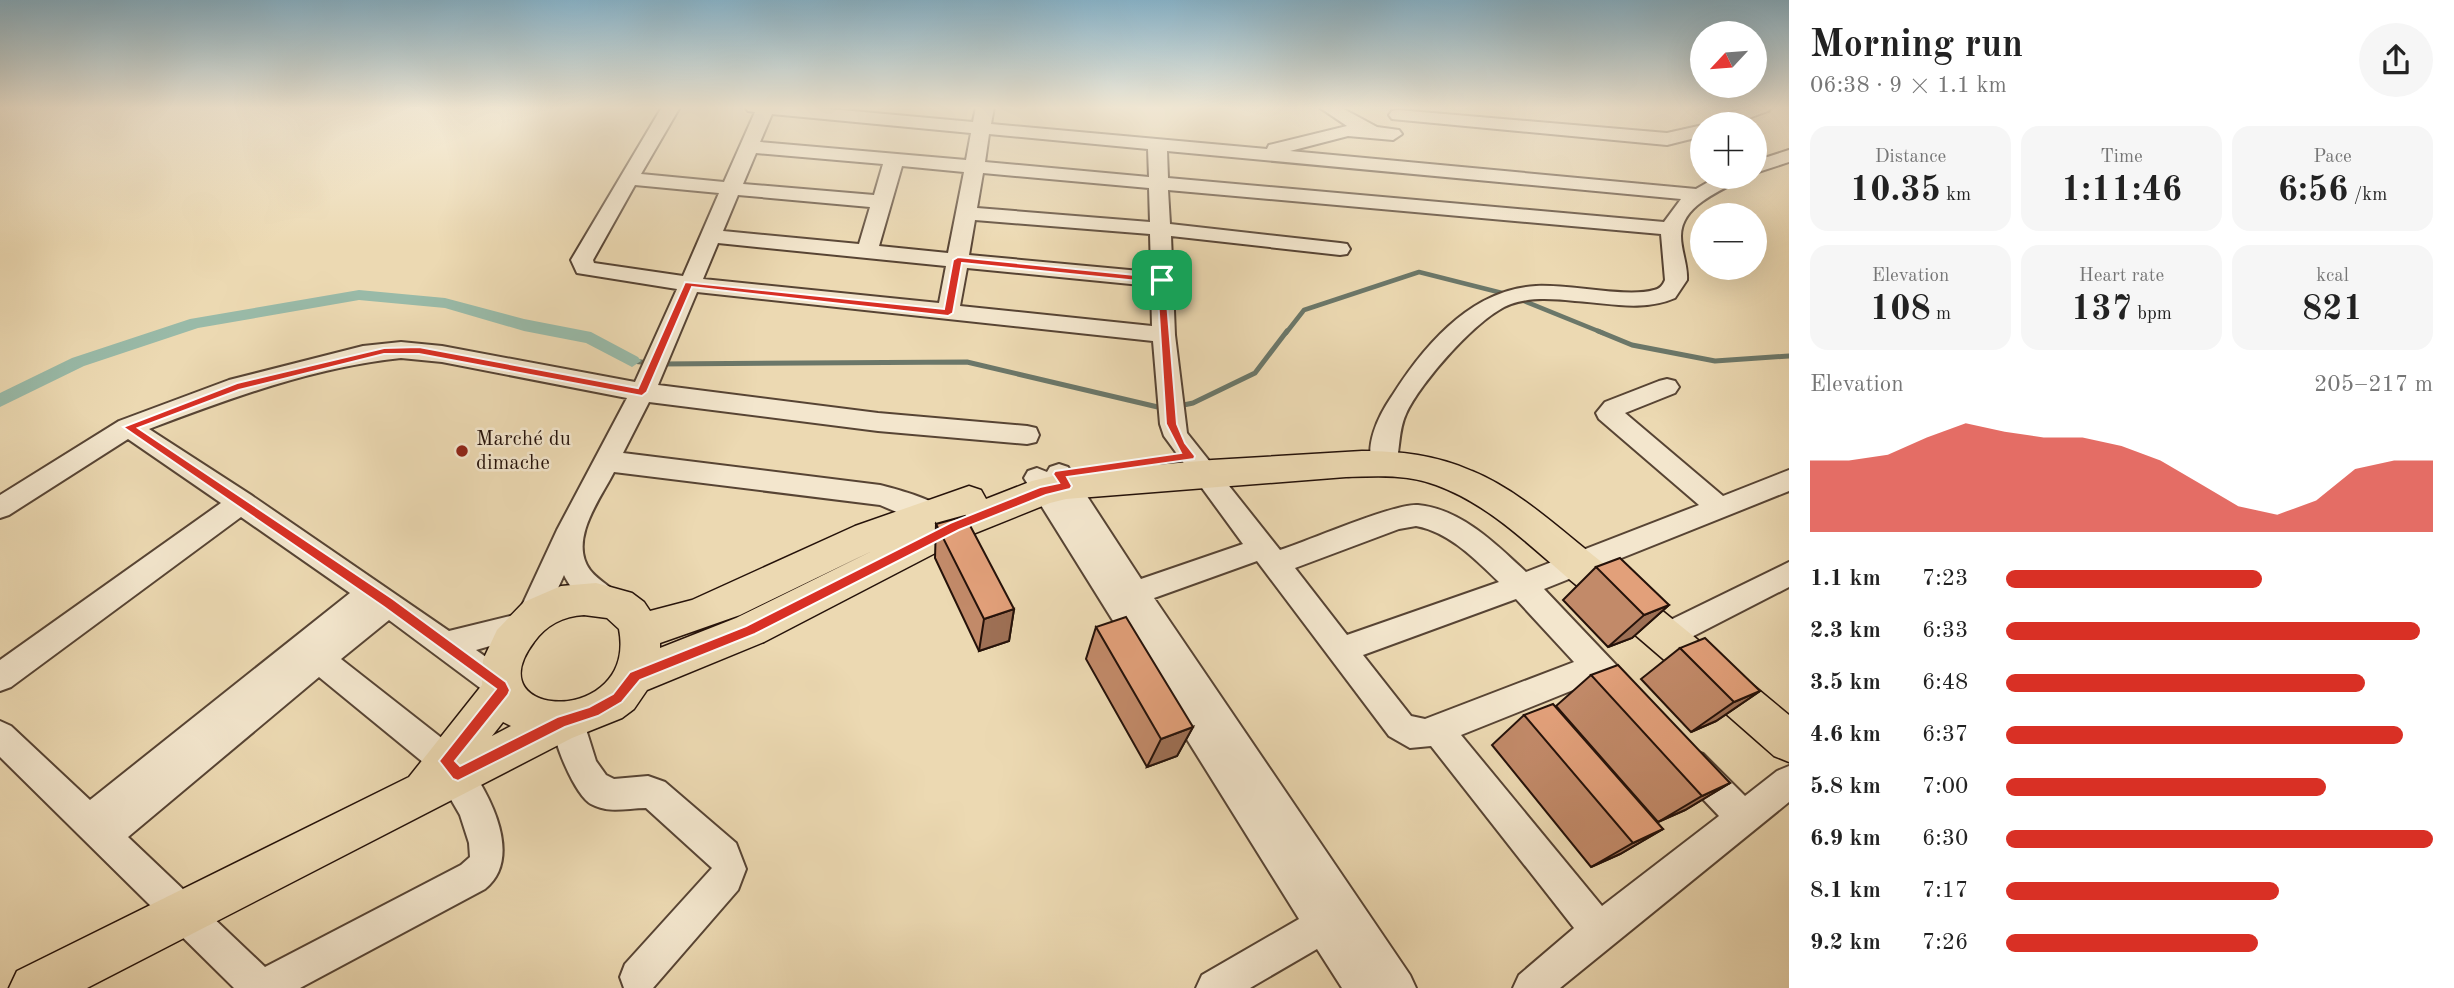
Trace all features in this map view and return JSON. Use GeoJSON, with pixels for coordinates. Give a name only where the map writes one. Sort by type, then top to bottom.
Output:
{"type":"FeatureCollection","features":[{"type":"Feature","properties":{"kind":"main road"},"geometry":{"type":"LineString","coordinates":[[640,630],[662,627],[697,616],[866,536],[942,519],[1051,482],[1198,464],[1383,456],[1482,490],[1589,561],[1675,631],[1789,715]]}},
{"type":"Feature","properties":{"kind":"main road"},"geometry":{"type":"LineString","coordinates":[[635,676],[750,630],[942,519]]}},
{"type":"Feature","properties":{"kind":"main road"},"geometry":{"type":"LineString","coordinates":[[34,988],[185,914],[442,777],[565,721],[593,712],[618,698],[635,676],[643,652],[640,630],[632,617],[607,601],[581,598],[554,604],[526,622],[507,644],[500,665],[502,688],[516,708],[536,719],[565,721]]}},
{"type":"Feature","properties":{"kind":"main road"},"geometry":{"type":"LineString","coordinates":[[1675,631],[1789,742]]}},
{"type":"Feature","properties":{"kind":"main road"},"geometry":{"type":"LineString","coordinates":[[442,777],[502,688]]}},
{"type":"Feature","properties":{"kind":"street"},"geometry":{"type":"LineString","coordinates":[[644,153],[582,260],[585,268],[688,284],[1164,335]]}},
{"type":"Feature","properties":{"kind":"street"},"geometry":{"type":"LineString","coordinates":[[445,645],[526,622],[645,385],[748,153]]}},
{"type":"Feature","properties":{"kind":"street"},"geometry":{"type":"LineString","coordinates":[[818,153],[1671,229]]}},
{"type":"Feature","properties":{"kind":"street"},"geometry":{"type":"LineString","coordinates":[[948,313],[976,153]]}},
{"type":"Feature","properties":{"kind":"street"},"geometry":{"type":"LineString","coordinates":[[1157,153],[1164,335],[1172,424],[1181,444],[1400,726],[1417,735],[1597,667]]}},
{"type":"Feature","properties":{"kind":"street"},"geometry":{"type":"LineString","coordinates":[[1262,153],[1699,195]]}},
{"type":"Feature","properties":{"kind":"street"},"geometry":{"type":"LineString","coordinates":[[1402,153],[1402,167],[1412,205]]}},
{"type":"Feature","properties":{"kind":"street"},"geometry":{"type":"LineString","coordinates":[[1767,163],[1789,156]]}},
{"type":"Feature","properties":{"kind":"street"},"geometry":{"type":"LineString","coordinates":[[867,251],[894,160]]}},
{"type":"Feature","properties":{"kind":"street"},"geometry":{"type":"LineString","coordinates":[[629,179],[881,202]]}},
{"type":"Feature","properties":{"kind":"street"},"geometry":{"type":"LineString","coordinates":[[1383,456],[1388,423],[1402,396],[1477,314],[1509,297],[1569,295],[1632,298],[1658,296],[1669,292],[1676,283],[1671,229],[1680,213],[1710,189]]}},
{"type":"Feature","properties":{"kind":"street"},"geometry":{"type":"LineString","coordinates":[[965,213],[1160,229],[1340,249]]}},
{"type":"Feature","properties":{"kind":"street"},"geometry":{"type":"LineString","coordinates":[[711,236],[1162,280]]}},
{"type":"Feature","properties":{"kind":"street"},"geometry":{"type":"LineString","coordinates":[[0,508],[128,427],[237,386],[384,351],[419,350],[878,422],[1027,435]]}},
{"type":"Feature","properties":{"kind":"street"},"geometry":{"type":"LineString","coordinates":[[1667,387],[1614,408],[1608,413],[1720,509]]}},
{"type":"Feature","properties":{"kind":"street"},"geometry":{"type":"LineString","coordinates":[[128,427],[380,597],[502,688]]}},
{"type":"Feature","properties":{"kind":"street"},"geometry":{"type":"LineString","coordinates":[[607,461],[869,493],[901,501],[942,519]]}},
{"type":"Feature","properties":{"kind":"street"},"geometry":{"type":"LineString","coordinates":[[1340,650],[1589,561],[1789,480]]}},
{"type":"Feature","properties":{"kind":"street"},"geometry":{"type":"LineString","coordinates":[[1051,482],[1335,919],[1397,988]]}},
{"type":"Feature","properties":{"kind":"street"},"geometry":{"type":"LineString","coordinates":[[0,677],[242,502]]}},
{"type":"Feature","properties":{"kind":"street"},"geometry":{"type":"LineString","coordinates":[[1124,596],[1396,520],[1417,515],[1435,517],[1453,526],[1521,586],[1625,696]]}},
{"type":"Feature","properties":{"kind":"street"},"geometry":{"type":"LineString","coordinates":[[571,530],[569,551],[575,570],[587,588],[607,601]]}},
{"type":"Feature","properties":{"kind":"street"},"geometry":{"type":"LineString","coordinates":[[1675,631],[1789,574]]}},
{"type":"Feature","properties":{"kind":"street"},"geometry":{"type":"LineString","coordinates":[[96,829],[380,597]]}},
{"type":"Feature","properties":{"kind":"street"},"geometry":{"type":"LineString","coordinates":[[0,736],[261,988],[473,877],[484,867],[487,854],[482,831],[442,777],[325,643]]}},
{"type":"Feature","properties":{"kind":"street"},"geometry":{"type":"LineString","coordinates":[[565,721],[583,766],[599,792],[612,796],[643,791],[653,793],[724,855],[728,862],[726,878],[638,977]]}},
{"type":"Feature","properties":{"kind":"street"},"geometry":{"type":"LineString","coordinates":[[1437,729],[1599,931]]}},
{"type":"Feature","properties":{"kind":"street"},"geometry":{"type":"LineString","coordinates":[[1671,743],[1745,819]]}},
{"type":"Feature","properties":{"kind":"street"},"geometry":{"type":"LineString","coordinates":[[1532,988],[1599,931],[1789,782]]}},
{"type":"Feature","properties":{"kind":"street"},"geometry":{"type":"LineString","coordinates":[[1215,988],[1335,919]]}},
{"type":"Feature","properties":{"kind":"street"},"geometry":{"type":"LineString","coordinates":[[1335,919],[1363,988]]}},
{"type":"Feature","properties":{"kind":"building"},"geometry":{"type":"Polygon","coordinates":[[[965,516],[1014,609],[984,619],[936,524],[965,516]]]}},
{"type":"Feature","properties":{"kind":"building"},"geometry":{"type":"Polygon","coordinates":[[[1620,558],[1669,605],[1644,615],[1596,567],[1620,558]]]}},
{"type":"Feature","properties":{"kind":"building"},"geometry":{"type":"Polygon","coordinates":[[[1126,617],[1193,727],[1161,739],[1096,627],[1126,617]]]}},
{"type":"Feature","properties":{"kind":"building"},"geometry":{"type":"Polygon","coordinates":[[[1705,638],[1760,691],[1734,702],[1680,648],[1705,638]]]}},
{"type":"Feature","properties":{"kind":"building"},"geometry":{"type":"Polygon","coordinates":[[[1618,665],[1730,783],[1702,796],[1591,675],[1618,665]]]}},
{"type":"Feature","properties":{"kind":"building"},"geometry":{"type":"Polygon","coordinates":[[[1553,704],[1663,829],[1633,843],[1524,715],[1553,704]]]}},
{"type":"Feature","properties":{"kind":"waterway"},"geometry":{"type":"LineString","coordinates":[[1286,333],[1304,310],[1419,272],[1510,295]]}},
{"type":"Feature","properties":{"kind":"waterway"},"geometry":{"type":"LineString","coordinates":[[0,401],[78,362],[196,323],[359,295],[445,303],[524,325],[591,338],[632,361]]}},
{"type":"Feature","properties":{"kind":"waterway"},"geometry":{"type":"LineString","coordinates":[[1519,299],[1603,333]]}},
{"type":"Feature","properties":{"kind":"waterway"},"geometry":{"type":"LineString","coordinates":[[1179,406],[1193,403],[1255,373],[1287,331]]}},
{"type":"Feature","properties":{"kind":"waterway"},"geometry":{"type":"LineString","coordinates":[[1598,331],[1632,345],[1715,361],[1789,356]]}},
{"type":"Feature","properties":{"kind":"waterway"},"geometry":{"type":"LineString","coordinates":[[632,361],[650,363]]}},
{"type":"Feature","properties":{"kind":"waterway"},"geometry":{"type":"LineString","coordinates":[[660,364],[967,362],[1162,408]]}},
{"type":"Feature","properties":{"kind":"place","name":"Marché du dimache"},"geometry":{"type":"Point","coordinates":[462,451]}},
{"type":"Feature","properties":{"kind":"route"},"geometry":{"type":"LineString","coordinates":[[958,260],[1162,280],[1172,424],[1176,436],[1190,456],[1059,474],[1066,486],[1044,491],[955,526],[750,630],[635,676],[618,698],[593,712],[562,722],[458,775],[446,761],[503,690],[502,686],[388,603],[128,427],[237,386],[384,351],[419,350],[642,392],[688,284],[948,313],[958,260]]}}]}
